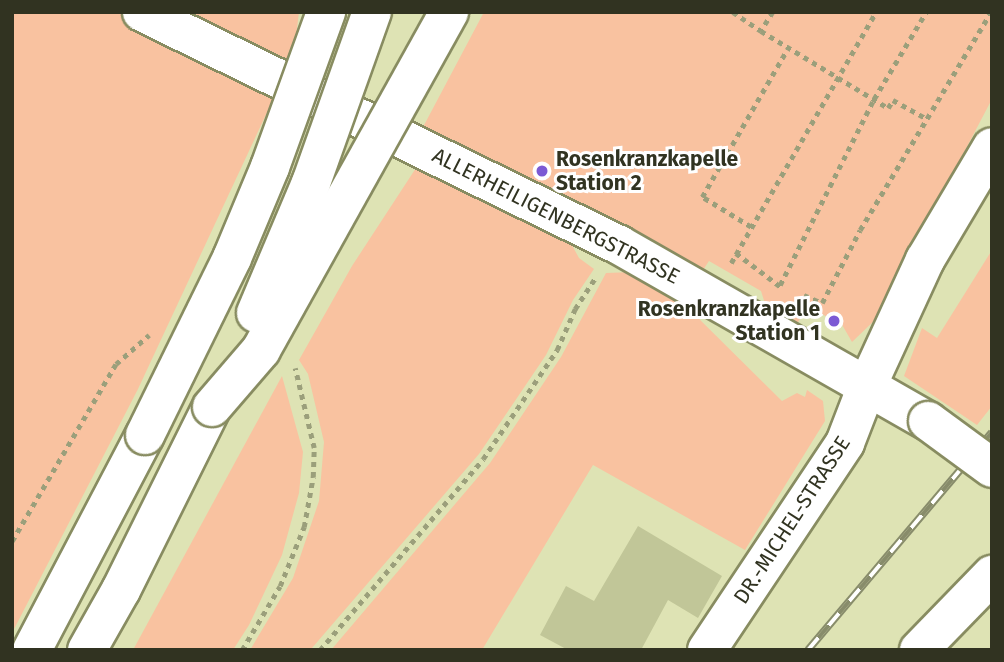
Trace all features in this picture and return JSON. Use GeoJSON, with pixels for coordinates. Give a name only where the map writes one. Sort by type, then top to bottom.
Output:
{"type":"FeatureCollection","features":[{"type":"Feature","properties":{"kind":"main road","name":"ALLERHEILIGENBERGSTRASSE"},"geometry":{"type":"LineString","coordinates":[[142,12],[619,244],[712,298],[786,355],[867,386],[928,421],[992,468]]}},
{"type":"Feature","properties":{"kind":"main road"},"geometry":{"type":"LineString","coordinates":[[32,650],[145,435],[237,246],[270,167],[326,12]]}},
{"type":"Feature","properties":{"kind":"main road"},"geometry":{"type":"LineString","coordinates":[[87,650],[188,458],[264,296],[311,183],[372,12]]}},
{"type":"Feature","properties":{"kind":"main road"},"geometry":{"type":"LineString","coordinates":[[212,407],[261,349],[449,12]]}},
{"type":"Feature","properties":{"kind":"main road","name":"DR.-MICHEL-STRASSE"},"geometry":{"type":"LineString","coordinates":[[707,650],[845,443],[867,386],[925,260],[992,147]]}},
{"type":"Feature","properties":{"kind":"main road"},"geometry":{"type":"LineString","coordinates":[[919,650],[992,575]]}},
{"type":"Feature","properties":{"kind":"path"},"geometry":{"type":"LineString","coordinates":[[733,12],[888,108],[893,100],[926,118]]}},
{"type":"Feature","properties":{"kind":"path"},"geometry":{"type":"LineString","coordinates":[[761,31],[773,12]]}},
{"type":"Feature","properties":{"kind":"path"},"geometry":{"type":"LineString","coordinates":[[712,298],[876,12]]}},
{"type":"Feature","properties":{"kind":"path"},"geometry":{"type":"LineString","coordinates":[[780,285],[874,99],[926,12]]}},
{"type":"Feature","properties":{"kind":"path"},"geometry":{"type":"LineString","coordinates":[[799,306],[804,295],[821,303],[832,278],[991,12]]}},
{"type":"Feature","properties":{"kind":"path"},"geometry":{"type":"LineString","coordinates":[[751,227],[702,197],[788,48]]}},
{"type":"Feature","properties":{"kind":"path"},"geometry":{"type":"LineString","coordinates":[[320,650],[483,459],[556,350],[575,309],[619,244]]}},
{"type":"Feature","properties":{"kind":"path"},"geometry":{"type":"LineString","coordinates":[[736,253],[780,285],[785,296]]}},
{"type":"Feature","properties":{"kind":"path"},"geometry":{"type":"LineString","coordinates":[[242,650],[279,586],[304,527],[309,502],[314,448],[293,360]]}},
{"type":"Feature","properties":{"kind":"shaded area"},"geometry":{"type":"Polygon","coordinates":[[[12,12],[299,12],[296,36],[276,93],[138,389],[12,633],[12,12]]]}},
{"type":"Feature","properties":{"kind":"shaded area"},"geometry":{"type":"Polygon","coordinates":[[[484,12],[992,12],[992,99],[877,318],[852,342],[837,316],[829,318],[808,306],[795,327],[768,313],[761,291],[709,261],[703,270],[422,129],[484,12]]]}},
{"type":"Feature","properties":{"kind":"shaded area"},"geometry":{"type":"Polygon","coordinates":[[[416,168],[568,238],[579,258],[594,269],[573,300],[546,355],[479,454],[312,648],[250,650],[293,578],[319,501],[324,442],[308,374],[299,360],[352,266],[416,168]]]}},
{"type":"Feature","properties":{"kind":"shaded area"},"geometry":{"type":"Polygon","coordinates":[[[992,250],[992,406],[977,425],[904,376],[922,328],[937,338],[992,250]]]}},
{"type":"Feature","properties":{"kind":"shaded area"},"geometry":{"type":"Polygon","coordinates":[[[634,272],[682,302],[782,401],[797,393],[805,397],[807,390],[823,401],[825,421],[745,550],[593,465],[482,650],[331,650],[490,463],[561,357],[606,273],[634,272]]]}},
{"type":"Feature","properties":{"kind":"shaded area"},"geometry":{"type":"Polygon","coordinates":[[[282,376],[303,452],[299,493],[282,555],[249,625],[233,650],[133,650],[282,376]]]}},
{"type":"Feature","properties":{"kind":"building"},"geometry":{"type":"Polygon","coordinates":[[[638,526],[722,576],[698,618],[668,600],[641,650],[568,650],[540,635],[566,586],[594,601],[638,526]]]}},
{"type":"Feature","properties":{"kind":"railway"},"geometry":{"type":"LineString","coordinates":[[808,650],[992,432]]}},
{"type":"Feature","properties":{"kind":"place","name":"Rosenkranzkapelle Station 2"},"geometry":{"type":"Point","coordinates":[542,171]}},
{"type":"Feature","properties":{"kind":"place","name":"Rosenkranzkapelle Station 1"},"geometry":{"type":"Point","coordinates":[834,321]}}]}
